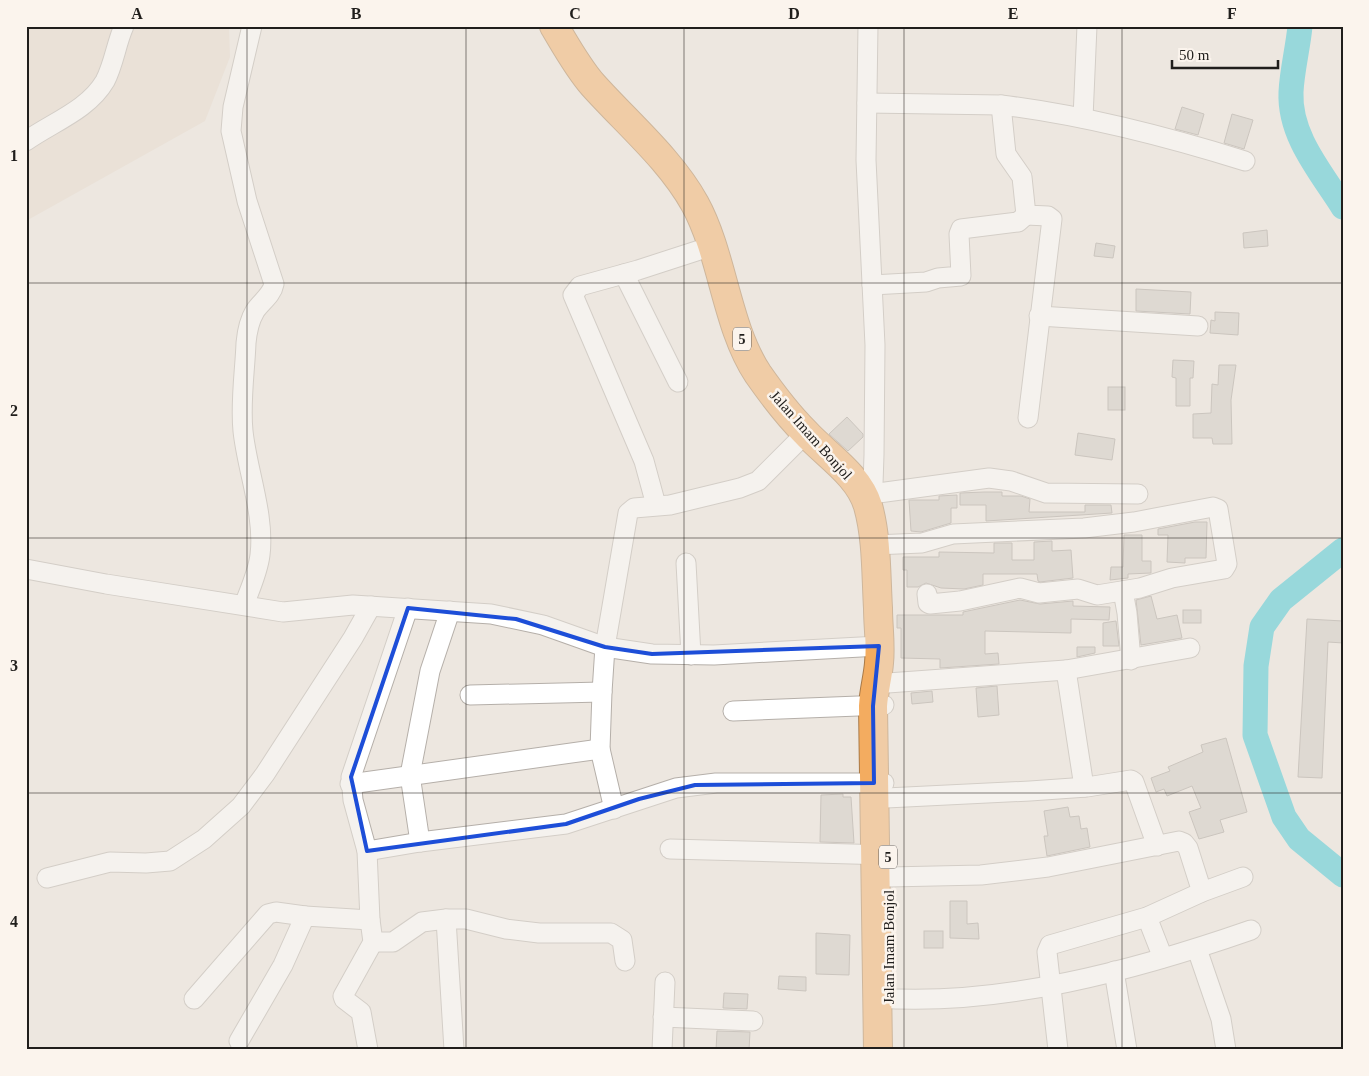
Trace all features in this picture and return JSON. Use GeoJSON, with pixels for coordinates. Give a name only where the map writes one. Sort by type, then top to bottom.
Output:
{"type":"FeatureCollection","features":[{"type":"Feature","properties":{"kind":"highway","name":"Jalan Imam Bonjol"},"geometry":{"type":"LineString","coordinates":[[554,26],[592,83],[682,184],[696,206],[712,246],[742,338],[757,371],[781,406],[837,462],[869,500],[874,545],[884,862],[883,999],[878,1050]]}},
{"type":"Feature","properties":{"kind":"highway","name":"Jalan Imam Bonjol"},"geometry":{"type":"LineString","coordinates":[[883,999],[891,1050]]}},
{"type":"Feature","properties":{"kind":"street"},"geometry":{"type":"LineString","coordinates":[[26,141],[46,127],[80,109],[94,96],[105,80],[124,26]]}},
{"type":"Feature","properties":{"kind":"street"},"geometry":{"type":"LineString","coordinates":[[244,606],[260,557],[261,542],[256,500],[248,468],[243,428],[246,343],[250,320],[272,291],[274,284],[247,201],[231,131],[233,107],[252,26]]}},
{"type":"Feature","properties":{"kind":"street"},"geometry":{"type":"LineString","coordinates":[[868,26],[866,160],[875,355],[874,455],[869,500],[989,478],[1011,481],[1046,493],[1138,494]]}},
{"type":"Feature","properties":{"kind":"street"},"geometry":{"type":"LineString","coordinates":[[1083,118],[1086,26]]}},
{"type":"Feature","properties":{"kind":"street"},"geometry":{"type":"LineString","coordinates":[[867,103],[1001,105],[1083,118],[1186,142],[1245,161]]}},
{"type":"Feature","properties":{"kind":"street"},"geometry":{"type":"LineString","coordinates":[[1001,105],[1006,154],[1022,177],[1026,215]]}},
{"type":"Feature","properties":{"kind":"street"},"geometry":{"type":"LineString","coordinates":[[872,286],[926,282],[938,278],[961,276],[959,234],[961,229],[1018,222],[1026,215],[1048,216],[1052,219],[1028,418]]}},
{"type":"Feature","properties":{"kind":"street"},"geometry":{"type":"LineString","coordinates":[[656,505],[644,461],[574,298],[574,291],[580,286],[712,246]]}},
{"type":"Feature","properties":{"kind":"street"},"geometry":{"type":"LineString","coordinates":[[624,274],[678,382]]}},
{"type":"Feature","properties":{"kind":"street"},"geometry":{"type":"LineString","coordinates":[[1039,316],[1198,326]]}},
{"type":"Feature","properties":{"kind":"street"},"geometry":{"type":"LineString","coordinates":[[614,809],[600,748],[602,692],[605,647],[627,515],[634,508],[670,504],[740,488],[758,481],[806,433]]}},
{"type":"Feature","properties":{"kind":"street"},"geometry":{"type":"LineString","coordinates":[[874,545],[922,543],[953,534],[1058,530],[1134,522],[1213,507],[1218,509],[1226,568],[1098,595],[1081,589],[1039,593],[1020,588],[946,603],[930,604],[927,594]]}},
{"type":"Feature","properties":{"kind":"street"},"geometry":{"type":"LineString","coordinates":[[686,563],[691,655]]}},
{"type":"Feature","properties":{"kind":"street"},"geometry":{"type":"LineString","coordinates":[[26,569],[106,584],[290,612],[353,605],[450,611],[516,619],[543,625],[605,647],[652,654],[691,655],[879,682]]}},
{"type":"Feature","properties":{"kind":"street"},"geometry":{"type":"LineString","coordinates":[[1123,591],[1131,660]]}},
{"type":"Feature","properties":{"kind":"street"},"geometry":{"type":"LineString","coordinates":[[47,878],[110,862],[146,863],[170,861],[204,839],[241,806],[265,774],[353,638],[371,606]]}},
{"type":"Feature","properties":{"kind":"street"},"geometry":{"type":"LineString","coordinates":[[368,1050],[361,1012],[343,996],[373,942],[370,920],[367,851],[350,784],[353,770],[408,608]]}},
{"type":"Feature","properties":{"kind":"street"},"geometry":{"type":"LineString","coordinates":[[420,842],[410,775],[430,671],[450,611]]}},
{"type":"Feature","properties":{"kind":"street"},"geometry":{"type":"LineString","coordinates":[[733,711],[879,682],[1066,670],[1131,660],[1190,648]]}},
{"type":"Feature","properties":{"kind":"street"},"geometry":{"type":"LineString","coordinates":[[1066,670],[1084,787]]}},
{"type":"Feature","properties":{"kind":"street"},"geometry":{"type":"LineString","coordinates":[[470,695],[602,692]]}},
{"type":"Feature","properties":{"kind":"street"},"geometry":{"type":"LineString","coordinates":[[350,784],[600,748]]}},
{"type":"Feature","properties":{"kind":"street"},"geometry":{"type":"LineString","coordinates":[[367,851],[420,842],[566,824],[676,788],[716,783],[882,788],[1084,787],[1126,780],[1133,781],[1157,846]]}},
{"type":"Feature","properties":{"kind":"street"},"geometry":{"type":"LineString","coordinates":[[670,849],[884,862],[991,874],[1092,860],[1179,841],[1186,844],[1202,892]]}},
{"type":"Feature","properties":{"kind":"street"},"geometry":{"type":"LineString","coordinates":[[1058,1050],[1047,952],[1050,945],[1147,917],[1202,892],[1243,877]]}},
{"type":"Feature","properties":{"kind":"street"},"geometry":{"type":"LineString","coordinates":[[194,999],[268,914],[276,912],[305,916],[370,920]]}},
{"type":"Feature","properties":{"kind":"street"},"geometry":{"type":"LineString","coordinates":[[239,1041],[283,965],[305,916]]}},
{"type":"Feature","properties":{"kind":"street"},"geometry":{"type":"LineString","coordinates":[[1147,917],[1163,958]]}},
{"type":"Feature","properties":{"kind":"street"},"geometry":{"type":"LineString","coordinates":[[446,919],[454,1050]]}},
{"type":"Feature","properties":{"kind":"street"},"geometry":{"type":"LineString","coordinates":[[373,942],[393,942],[418,924],[428,921],[466,919],[506,929],[539,933],[612,933],[622,940],[625,962]]}},
{"type":"Feature","properties":{"kind":"street"},"geometry":{"type":"LineString","coordinates":[[883,999],[944,999],[1051,985],[1114,971],[1196,949],[1252,930]]}},
{"type":"Feature","properties":{"kind":"street"},"geometry":{"type":"LineString","coordinates":[[1196,949],[1221,1019],[1226,1050]]}},
{"type":"Feature","properties":{"kind":"street"},"geometry":{"type":"LineString","coordinates":[[1114,971],[1127,1050]]}},
{"type":"Feature","properties":{"kind":"street"},"geometry":{"type":"LineString","coordinates":[[662,1050],[665,982]]}},
{"type":"Feature","properties":{"kind":"street"},"geometry":{"type":"LineString","coordinates":[[663,1017],[753,1021]]}},
{"type":"Feature","properties":{"kind":"highlighted area"},"geometry":{"type":"Polygon","coordinates":[[[408,608],[516,619],[605,647],[652,654],[879,646],[873,706],[874,783],[695,785],[639,799],[566,824],[367,851],[351,777],[408,608]]]}},
{"type":"Feature","properties":{"kind":"shaded area"},"geometry":{"type":"Polygon","coordinates":[[[26,26],[229,26],[230,57],[205,121],[26,221],[26,26]]]}},
{"type":"Feature","properties":{"kind":"building"},"geometry":{"type":"Polygon","coordinates":[[[1182,107],[1204,114],[1198,135],[1175,129],[1182,107]]]}},
{"type":"Feature","properties":{"kind":"building"},"geometry":{"type":"Polygon","coordinates":[[[1232,114],[1253,120],[1244,149],[1224,143],[1232,114]]]}},
{"type":"Feature","properties":{"kind":"building"},"geometry":{"type":"Polygon","coordinates":[[[1267,230],[1268,246],[1244,248],[1243,233],[1267,230]]]}},
{"type":"Feature","properties":{"kind":"building"},"geometry":{"type":"Polygon","coordinates":[[[1096,243],[1115,246],[1113,258],[1094,256],[1096,243]]]}},
{"type":"Feature","properties":{"kind":"building"},"geometry":{"type":"Polygon","coordinates":[[[1136,289],[1191,292],[1190,314],[1136,311],[1136,289]]]}},
{"type":"Feature","properties":{"kind":"building"},"geometry":{"type":"Polygon","coordinates":[[[1215,312],[1239,313],[1238,335],[1210,333],[1211,320],[1215,321],[1215,312]]]}},
{"type":"Feature","properties":{"kind":"building"},"geometry":{"type":"Polygon","coordinates":[[[1173,360],[1194,361],[1193,378],[1190,378],[1190,406],[1176,406],[1176,378],[1172,377],[1173,360]]]}},
{"type":"Feature","properties":{"kind":"building"},"geometry":{"type":"Polygon","coordinates":[[[1219,365],[1236,365],[1231,400],[1232,444],[1213,444],[1212,438],[1193,438],[1193,414],[1211,413],[1212,384],[1218,385],[1219,365]]]}},
{"type":"Feature","properties":{"kind":"building"},"geometry":{"type":"Polygon","coordinates":[[[1108,387],[1125,387],[1125,410],[1108,410],[1108,387]]]}},
{"type":"Feature","properties":{"kind":"building"},"geometry":{"type":"Polygon","coordinates":[[[847,417],[863,434],[863,437],[848,451],[829,434],[847,417]]]}},
{"type":"Feature","properties":{"kind":"building"},"geometry":{"type":"Polygon","coordinates":[[[1078,433],[1115,439],[1112,460],[1075,455],[1078,433]]]}},
{"type":"Feature","properties":{"kind":"building"},"geometry":{"type":"Polygon","coordinates":[[[1002,492],[1002,496],[1021,496],[1030,499],[1029,512],[1085,512],[1085,505],[1111,505],[1112,513],[986,521],[986,505],[960,505],[960,493],[1002,492]]]}},
{"type":"Feature","properties":{"kind":"building"},"geometry":{"type":"Polygon","coordinates":[[[957,495],[957,508],[951,508],[951,523],[921,532],[911,531],[909,500],[939,500],[939,496],[957,495]]]}},
{"type":"Feature","properties":{"kind":"building"},"geometry":{"type":"Polygon","coordinates":[[[1195,522],[1207,522],[1206,558],[1185,558],[1185,563],[1167,562],[1168,535],[1158,535],[1158,529],[1195,522]]]}},
{"type":"Feature","properties":{"kind":"building"},"geometry":{"type":"Polygon","coordinates":[[[1124,535],[1142,535],[1142,561],[1151,561],[1151,573],[1128,574],[1128,578],[1110,580],[1111,567],[1123,567],[1124,535]]]}},
{"type":"Feature","properties":{"kind":"building"},"geometry":{"type":"Polygon","coordinates":[[[1052,541],[1052,551],[1071,550],[1073,578],[1040,582],[1038,581],[1037,574],[983,574],[983,585],[964,589],[941,588],[926,583],[918,587],[907,587],[907,570],[903,570],[903,557],[939,557],[939,552],[994,553],[994,543],[1012,543],[1012,560],[1034,560],[1034,542],[1052,541]]]}},
{"type":"Feature","properties":{"kind":"building"},"geometry":{"type":"Polygon","coordinates":[[[1151,596],[1157,619],[1177,615],[1182,638],[1141,645],[1136,600],[1151,596]]]}},
{"type":"Feature","properties":{"kind":"building"},"geometry":{"type":"Polygon","coordinates":[[[1020,600],[1040,604],[1073,601],[1073,606],[1110,607],[1109,620],[1071,619],[1071,633],[985,631],[985,654],[998,653],[999,664],[940,668],[940,659],[901,658],[901,628],[897,628],[897,615],[963,615],[963,612],[1020,600]]]}},
{"type":"Feature","properties":{"kind":"building"},"geometry":{"type":"Polygon","coordinates":[[[1183,610],[1201,610],[1201,623],[1183,623],[1183,610]]]}},
{"type":"Feature","properties":{"kind":"building"},"geometry":{"type":"Polygon","coordinates":[[[1307,619],[1343,621],[1343,643],[1328,642],[1322,778],[1298,777],[1307,619]]]}},
{"type":"Feature","properties":{"kind":"building"},"geometry":{"type":"Polygon","coordinates":[[[1116,621],[1119,646],[1103,646],[1103,623],[1116,621]]]}},
{"type":"Feature","properties":{"kind":"building"},"geometry":{"type":"Polygon","coordinates":[[[1077,647],[1095,647],[1095,653],[1077,657],[1077,647]]]}},
{"type":"Feature","properties":{"kind":"building"},"geometry":{"type":"Polygon","coordinates":[[[997,686],[999,715],[978,717],[976,688],[997,686]]]}},
{"type":"Feature","properties":{"kind":"building"},"geometry":{"type":"Polygon","coordinates":[[[932,691],[933,702],[912,704],[911,693],[932,691]]]}},
{"type":"Feature","properties":{"kind":"building"},"geometry":{"type":"Polygon","coordinates":[[[1226,738],[1247,812],[1220,820],[1224,832],[1199,839],[1189,812],[1201,808],[1192,786],[1167,796],[1164,789],[1156,792],[1151,778],[1170,771],[1168,767],[1203,752],[1201,745],[1226,738]]]}},
{"type":"Feature","properties":{"kind":"building"},"geometry":{"type":"Polygon","coordinates":[[[843,794],[843,797],[851,797],[854,843],[820,842],[821,795],[843,794]]]}},
{"type":"Feature","properties":{"kind":"building"},"geometry":{"type":"Polygon","coordinates":[[[1068,807],[1070,817],[1079,816],[1081,829],[1087,828],[1090,847],[1047,856],[1044,836],[1048,836],[1044,811],[1068,807]]]}},
{"type":"Feature","properties":{"kind":"building"},"geometry":{"type":"Polygon","coordinates":[[[950,901],[967,901],[967,924],[978,923],[979,939],[950,938],[950,901]]]}},
{"type":"Feature","properties":{"kind":"building"},"geometry":{"type":"Polygon","coordinates":[[[924,931],[943,931],[943,948],[924,948],[924,931]]]}},
{"type":"Feature","properties":{"kind":"building"},"geometry":{"type":"Polygon","coordinates":[[[816,933],[850,935],[849,975],[816,974],[816,933]]]}},
{"type":"Feature","properties":{"kind":"building"},"geometry":{"type":"Polygon","coordinates":[[[779,976],[806,977],[806,991],[778,989],[779,976]]]}},
{"type":"Feature","properties":{"kind":"building"},"geometry":{"type":"Polygon","coordinates":[[[724,993],[748,994],[747,1009],[723,1008],[724,993]]]}},
{"type":"Feature","properties":{"kind":"building"},"geometry":{"type":"Polygon","coordinates":[[[717,1031],[750,1032],[749,1050],[716,1050],[717,1031]]]}},
{"type":"Feature","properties":{"kind":"waterway"},"geometry":{"type":"LineString","coordinates":[[1300,26],[1291,92],[1295,124],[1316,167],[1343,207]]}},
{"type":"Feature","properties":{"kind":"waterway"},"geometry":{"type":"LineString","coordinates":[[1343,550],[1281,600],[1262,627],[1256,666],[1255,735],[1284,817],[1299,839],[1343,875]]}}]}
